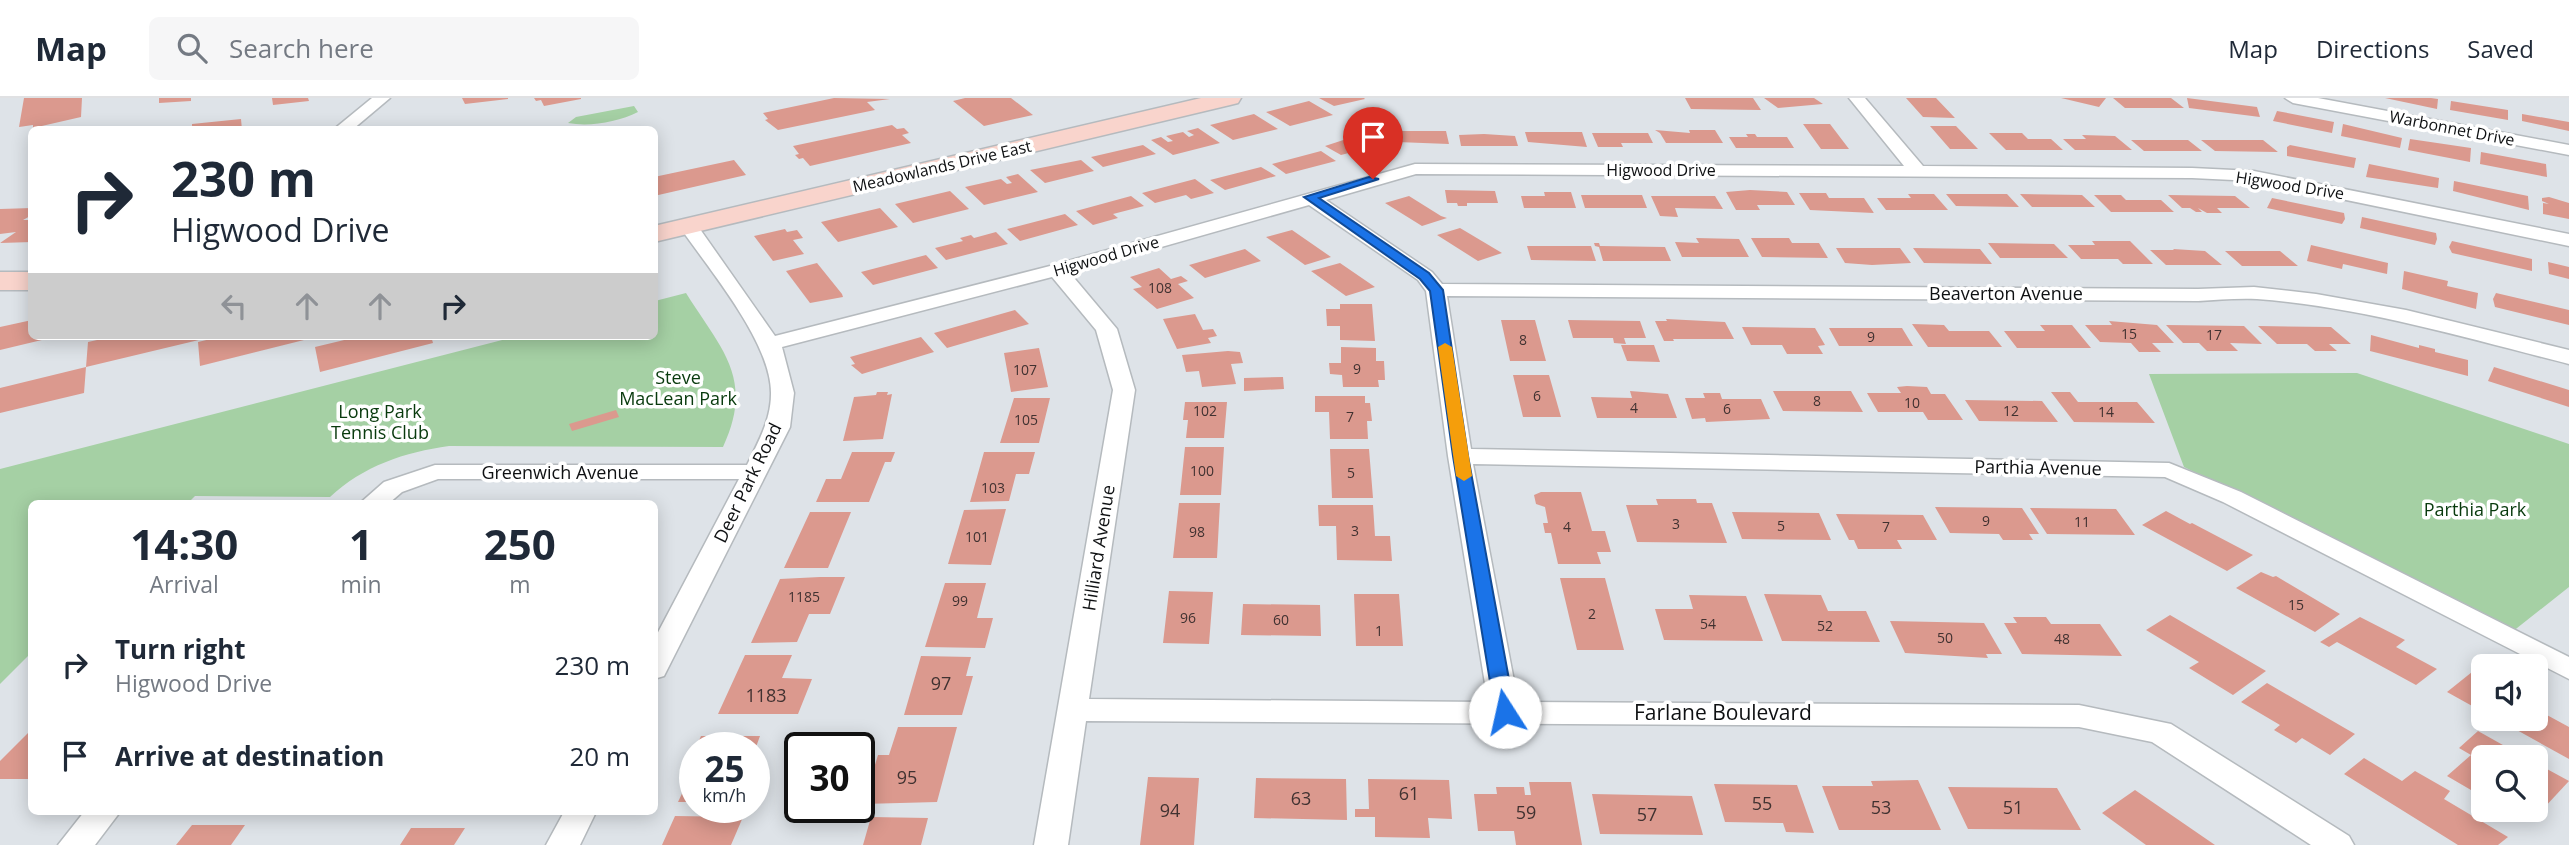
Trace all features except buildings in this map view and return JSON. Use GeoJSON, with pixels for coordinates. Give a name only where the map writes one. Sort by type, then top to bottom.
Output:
{"type":"FeatureCollection","features":[{"type":"Feature","properties":{"kind":"main road","name":"Meadowlands Drive East"},"geometry":{"type":"LineString","coordinates":[[658,233],[1230,98]]}},
{"type":"Feature","properties":{"kind":"main road"},"geometry":{"type":"LineString","coordinates":[[0,281],[28,281]]}},
{"type":"Feature","properties":{"kind":"street"},"geometry":{"type":"LineString","coordinates":[[346,126],[382,98]]}},
{"type":"Feature","properties":{"kind":"street"},"geometry":{"type":"LineString","coordinates":[[1857,98],[1918,172]]}},
{"type":"Feature","properties":{"kind":"street","name":"Warbonnet Drive"},"geometry":{"type":"LineString","coordinates":[[2293,98],[2569,150]]}},
{"type":"Feature","properties":{"kind":"street","name":"Higwood Drive"},"geometry":{"type":"LineString","coordinates":[[770,344],[1057,270],[1415,169],[2192,173],[2254,176],[2569,240]]}},
{"type":"Feature","properties":{"kind":"street"},"geometry":{"type":"LineString","coordinates":[[1310,197],[1425,276],[1436,290],[1460,456],[1505,712]]}},
{"type":"Feature","properties":{"kind":"street","name":"Deer Park Road"},"geometry":{"type":"LineString","coordinates":[[658,661],[778,428],[783,393],[770,344],[688,226]]}},
{"type":"Feature","properties":{"kind":"street","name":"Hilliard Avenue"},"geometry":{"type":"LineString","coordinates":[[1051,845],[1124,390],[1107,329],[1057,270]]}},
{"type":"Feature","properties":{"kind":"street","name":"Beaverton Avenue"},"geometry":{"type":"LineString","coordinates":[[1436,290],[2198,295],[2254,293],[2316,300],[2406,316],[2569,356]]}},
{"type":"Feature","properties":{"kind":"street","name":"Parthia Avenue"},"geometry":{"type":"LineString","coordinates":[[1460,456],[2169,470],[2232,497],[2569,669]]}},
{"type":"Feature","properties":{"kind":"street","name":"Greenwich Avenue"},"geometry":{"type":"LineString","coordinates":[[377,500],[393,487],[435,472],[757,472]]}},
{"type":"Feature","properties":{"kind":"street","name":"Farlane Boulevard"},"geometry":{"type":"LineString","coordinates":[[1074,710],[2079,716],[2160,732],[2337,845]]}},
{"type":"Feature","properties":{"kind":"street"},"geometry":{"type":"LineString","coordinates":[[75,845],[101,815]]}},
{"type":"Feature","properties":{"kind":"street"},"geometry":{"type":"LineString","coordinates":[[563,845],[578,815]]}},
{"type":"Feature","properties":{"kind":"green space"},"geometry":{"type":"Polygon","coordinates":[[[634,106],[638,112],[613,121],[595,124],[568,123],[576,117],[634,106]]]}},
{"type":"Feature","properties":{"kind":"green space","name":"Steve MacLean Park"},"geometry":{"type":"Polygon","coordinates":[[[686,293],[730,365],[736,402],[723,447],[449,446],[416,452],[385,462],[356,477],[330,497],[195,496],[191,500],[28,500],[28,656],[0,684],[0,469],[502,340],[658,340],[658,300],[686,293]]]}},
{"type":"Feature","properties":{"kind":"green space","name":"Parthia Park"},"geometry":{"type":"Polygon","coordinates":[[[2357,373],[2569,444],[2569,587],[2512,632],[2184,467],[2149,374],[2357,373]]]}},
{"type":"Feature","properties":{"kind":"slow traffic"},"geometry":{"type":"LineString","coordinates":[[1445,347],[1464,476]]}},
{"type":"Feature","properties":{"kind":"route"},"geometry":{"type":"LineString","coordinates":[[1373,179],[1310,197],[1425,276],[1436,290],[1460,456],[1505,712]]}},
{"type":"Feature","properties":{"kind":"park label","name":"Long Park Tennis Club"},"geometry":{"type":"Point","coordinates":[380,422]}}]}
